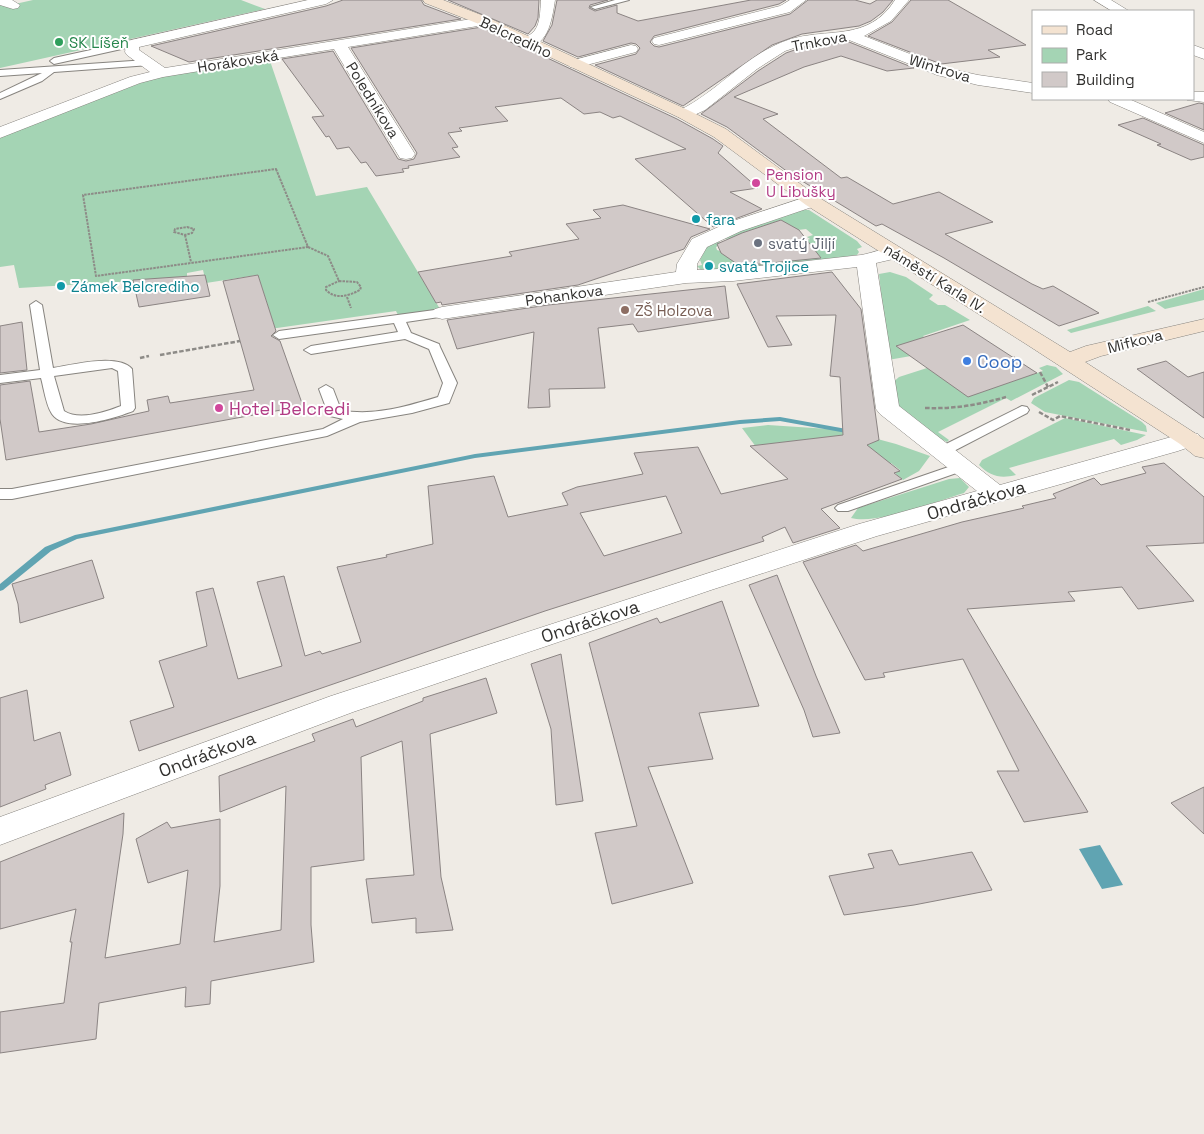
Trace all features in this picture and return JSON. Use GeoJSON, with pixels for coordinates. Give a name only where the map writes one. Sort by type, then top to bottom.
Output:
{"type":"FeatureCollection","features":[{"type":"Feature","properties":{"kind":"street"},"geometry":{"type":"LineString","coordinates":[[162,73],[132,52],[132,44],[326,0]]}},
{"type":"Feature","properties":{"kind":"street","name":"Belcrediho"},"geometry":{"type":"LineString","coordinates":[[430,0],[484,21],[525,42],[684,114]]}},
{"type":"Feature","properties":{"kind":"street"},"geometry":{"type":"LineString","coordinates":[[525,42],[536,39],[543,31],[548,0]]}},
{"type":"Feature","properties":{"kind":"street"},"geometry":{"type":"LineString","coordinates":[[659,41],[785,10],[799,0]]}},
{"type":"Feature","properties":{"kind":"street","name":"Trnkova"},"geometry":{"type":"LineString","coordinates":[[684,114],[730,86],[763,56],[796,42],[850,36],[878,24],[898,9],[902,0]]}},
{"type":"Feature","properties":{"kind":"street"},"geometry":{"type":"LineString","coordinates":[[1101,0],[1120,10]]}},
{"type":"Feature","properties":{"kind":"street"},"geometry":{"type":"LineString","coordinates":[[785,10],[782,27],[796,42]]}},
{"type":"Feature","properties":{"kind":"street","name":"Horákovská"},"geometry":{"type":"LineString","coordinates":[[0,133],[135,80],[162,73],[484,21]]}},
{"type":"Feature","properties":{"kind":"street"},"geometry":{"type":"LineString","coordinates":[[718,27],[740,35]]}},
{"type":"Feature","properties":{"kind":"street","name":"Wintrova"},"geometry":{"type":"LineString","coordinates":[[850,36],[942,72],[978,80],[1032,88]]}},
{"type":"Feature","properties":{"kind":"street"},"geometry":{"type":"LineString","coordinates":[[767,40],[796,42]]}},
{"type":"Feature","properties":{"kind":"street","name":"Poledníkova"},"geometry":{"type":"LineString","coordinates":[[339,45],[406,154]]}},
{"type":"Feature","properties":{"kind":"street","name":"Belcrediho"},"geometry":{"type":"LineString","coordinates":[[575,64],[630,49]]}},
{"type":"Feature","properties":{"kind":"street"},"geometry":{"type":"LineString","coordinates":[[1118,100],[1204,138]]}},
{"type":"Feature","properties":{"kind":"street","name":"náměstí Karla IV."},"geometry":{"type":"LineString","coordinates":[[684,114],[720,134],[812,201],[895,253],[1066,370],[1196,445]]}},
{"type":"Feature","properties":{"kind":"street"},"geometry":{"type":"LineString","coordinates":[[686,277],[687,264],[699,243],[734,227],[812,201]]}},
{"type":"Feature","properties":{"kind":"street","name":"Pohankova"},"geometry":{"type":"LineString","coordinates":[[442,313],[686,277],[733,275],[866,260],[895,253]]}},
{"type":"Feature","properties":{"kind":"street","name":"náměstí Karla IV."},"geometry":{"type":"LineString","coordinates":[[866,260],[888,405]]}},
{"type":"Feature","properties":{"kind":"street","name":"Mifkova"},"geometry":{"type":"LineString","coordinates":[[1066,370],[1094,351],[1204,325]]}},
{"type":"Feature","properties":{"kind":"street"},"geometry":{"type":"LineString","coordinates":[[888,405],[888,409],[996,494]]}},
{"type":"Feature","properties":{"kind":"street","name":"Ondráčkova"},"geometry":{"type":"LineString","coordinates":[[0,830],[352,700],[868,530],[1169,446],[1196,445]]}},
{"type":"Feature","properties":{"kind":"lane"},"geometry":{"type":"LineString","coordinates":[[595,7],[625,0]]}},
{"type":"Feature","properties":{"kind":"lane"},"geometry":{"type":"LineString","coordinates":[[3,72],[132,44]]}},
{"type":"Feature","properties":{"kind":"lane"},"geometry":{"type":"LineString","coordinates":[[3,72],[147,63]]}},
{"type":"Feature","properties":{"kind":"lane"},"geometry":{"type":"LineString","coordinates":[[0,96],[39,79],[51,70]]}},
{"type":"Feature","properties":{"kind":"lane"},"geometry":{"type":"LineString","coordinates":[[0,379],[46,373],[113,364],[125,369],[128,408],[119,413],[80,420],[65,418],[58,414],[46,373],[36,305]]}},
{"type":"Feature","properties":{"kind":"lane"},"geometry":{"type":"LineString","coordinates":[[279,335],[442,313]]}},
{"type":"Feature","properties":{"kind":"lane"},"geometry":{"type":"LineString","coordinates":[[398,319],[406,335]]}},
{"type":"Feature","properties":{"kind":"lane"},"geometry":{"type":"LineString","coordinates":[[0,494],[12,494],[327,432],[356,418],[444,400],[450,384],[434,347],[406,335],[311,350]]}},
{"type":"Feature","properties":{"kind":"lane"},"geometry":{"type":"LineString","coordinates":[[326,389],[334,413],[356,418]]}},
{"type":"Feature","properties":{"kind":"lane"},"geometry":{"type":"LineString","coordinates":[[937,448],[1024,404]]}},
{"type":"Feature","properties":{"kind":"lane"},"geometry":{"type":"LineString","coordinates":[[843,508],[960,467]]}},
{"type":"Feature","properties":{"kind":"path"},"geometry":{"type":"LineString","coordinates":[[308,247],[276,169],[83,195],[96,276],[308,247],[328,256],[339,280]]}},
{"type":"Feature","properties":{"kind":"path"},"geometry":{"type":"LineString","coordinates":[[191,226],[194,229],[192,233],[184,235],[174,232],[175,229],[191,226]]}},
{"type":"Feature","properties":{"kind":"path"},"geometry":{"type":"LineString","coordinates":[[184,235],[191,262]]}},
{"type":"Feature","properties":{"kind":"path"},"geometry":{"type":"LineString","coordinates":[[339,280],[354,280],[361,287],[356,294],[346,297],[331,295],[326,290],[330,284],[339,280]]}},
{"type":"Feature","properties":{"kind":"path"},"geometry":{"type":"LineString","coordinates":[[1148,302],[1204,287]]}},
{"type":"Feature","properties":{"kind":"path"},"geometry":{"type":"LineString","coordinates":[[346,297],[357,325]]}},
{"type":"Feature","properties":{"kind":"path"},"geometry":{"type":"LineString","coordinates":[[160,354],[240,341]]}},
{"type":"Feature","properties":{"kind":"path"},"geometry":{"type":"LineString","coordinates":[[1010,359],[1017,357]]}},
{"type":"Feature","properties":{"kind":"path"},"geometry":{"type":"LineString","coordinates":[[1024,404],[1048,387],[1066,370]]}},
{"type":"Feature","properties":{"kind":"path"},"geometry":{"type":"LineString","coordinates":[[1040,372],[1048,387]]}},
{"type":"Feature","properties":{"kind":"path"},"geometry":{"type":"LineString","coordinates":[[888,405],[950,409],[978,405],[1003,397],[1011,397]]}},
{"type":"Feature","properties":{"kind":"path"},"geometry":{"type":"LineString","coordinates":[[1053,420],[1060,416],[1133,430]]}},
{"type":"Feature","properties":{"kind":"green space","name":"SK Líšeň"},"geometry":{"type":"Polygon","coordinates":[[[0,0],[15,4],[33,0],[241,0],[265,9],[0,68],[0,0]]]}},
{"type":"Feature","properties":{"kind":"green space"},"geometry":{"type":"Polygon","coordinates":[[[269,58],[316,196],[367,187],[440,309],[398,315],[396,311],[275,328],[258,275],[206,283],[203,270],[187,273],[187,278],[19,288],[14,265],[0,267],[0,136],[151,79],[269,58]]]}},
{"type":"Feature","properties":{"kind":"green space"},"geometry":{"type":"Polygon","coordinates":[[[799,210],[809,210],[857,241],[862,247],[857,249],[859,252],[857,255],[809,263],[702,271],[697,266],[702,265],[700,260],[707,246],[712,241],[799,210]],[[806,229],[717,240],[721,244],[716,247],[717,250],[723,252],[807,240],[810,239],[807,237],[813,235],[806,229]]]}},
{"type":"Feature","properties":{"kind":"green space"},"geometry":{"type":"Polygon","coordinates":[[[890,272],[906,277],[933,295],[929,299],[938,305],[945,305],[970,320],[923,336],[925,338],[911,356],[888,360],[879,274],[890,272]]]}},
{"type":"Feature","properties":{"kind":"green space"},"geometry":{"type":"Polygon","coordinates":[[[1204,289],[1204,300],[1165,309],[1156,303],[1204,289]]]}},
{"type":"Feature","properties":{"kind":"green space"},"geometry":{"type":"Polygon","coordinates":[[[1148,306],[1156,311],[1071,333],[1067,330],[1148,306]]]}},
{"type":"Feature","properties":{"kind":"green space"},"geometry":{"type":"Polygon","coordinates":[[[1047,365],[1056,367],[1063,374],[1011,401],[1006,398],[938,432],[949,440],[947,442],[894,407],[891,384],[899,377],[927,368],[969,396],[1043,371],[1039,368],[1047,365]]]}},
{"type":"Feature","properties":{"kind":"green space"},"geometry":{"type":"Polygon","coordinates":[[[1069,380],[1079,382],[1142,422],[1146,426],[1147,432],[1045,412],[1031,403],[1034,398],[1069,380]]]}},
{"type":"Feature","properties":{"kind":"green space"},"geometry":{"type":"Polygon","coordinates":[[[1065,418],[1146,435],[1121,445],[1114,439],[1009,468],[1016,475],[996,476],[987,472],[979,465],[982,460],[1065,418]]]}},
{"type":"Feature","properties":{"kind":"green space"},"geometry":{"type":"Polygon","coordinates":[[[768,425],[844,430],[896,444],[930,456],[919,471],[903,480],[894,472],[900,470],[891,463],[884,465],[839,447],[829,437],[778,443],[785,453],[765,459],[742,428],[768,425]]]}},
{"type":"Feature","properties":{"kind":"green space"},"geometry":{"type":"Polygon","coordinates":[[[960,478],[969,487],[964,493],[892,515],[876,518],[851,518],[858,508],[949,479],[960,478]]]}},
{"type":"Feature","properties":{"kind":"water"},"geometry":{"type":"Polygon","coordinates":[[[1100,845],[1123,885],[1102,889],[1079,849],[1100,845]]]}},
{"type":"Feature","properties":{"kind":"building"},"geometry":{"type":"Polygon","coordinates":[[[343,0],[421,0],[424,5],[461,19],[189,62],[151,46],[326,6],[343,0]]]}},
{"type":"Feature","properties":{"kind":"building"},"geometry":{"type":"Polygon","coordinates":[[[448,0],[539,0],[538,18],[535,26],[528,34],[448,0]]]}},
{"type":"Feature","properties":{"kind":"building"},"geometry":{"type":"Polygon","coordinates":[[[557,0],[608,0],[590,5],[589,8],[595,11],[617,5],[617,13],[638,21],[751,0],[786,0],[779,4],[654,36],[650,42],[654,46],[659,47],[790,14],[808,0],[855,0],[870,4],[877,0],[893,0],[883,12],[871,21],[859,26],[802,34],[772,45],[683,106],[595,65],[636,54],[640,48],[636,44],[631,43],[578,57],[543,41],[552,25],[557,0]]]}},
{"type":"Feature","properties":{"kind":"building"},"geometry":{"type":"Polygon","coordinates":[[[911,0],[948,0],[1026,45],[988,50],[1000,57],[941,64],[868,36],[892,22],[911,0]]]}},
{"type":"Feature","properties":{"kind":"building"},"geometry":{"type":"Polygon","coordinates":[[[482,27],[520,47],[524,47],[677,119],[713,139],[723,146],[718,153],[758,188],[730,192],[762,209],[713,227],[635,159],[686,149],[620,116],[613,118],[600,112],[584,114],[561,98],[495,107],[508,121],[459,128],[462,131],[448,133],[458,147],[452,148],[460,157],[408,166],[409,168],[402,169],[404,172],[376,176],[366,162],[361,163],[349,147],[337,149],[329,136],[326,137],[312,117],[324,116],[282,59],[333,51],[398,159],[406,161],[414,159],[417,153],[351,48],[482,27]]]}},
{"type":"Feature","properties":{"kind":"building"},"geometry":{"type":"Polygon","coordinates":[[[849,42],[914,68],[887,71],[841,56],[804,67],[734,97],[778,114],[763,119],[841,178],[847,177],[893,204],[939,192],[993,222],[945,234],[1032,284],[1043,289],[1053,286],[1099,313],[1059,326],[944,258],[882,224],[876,226],[800,181],[727,127],[701,114],[758,71],[786,53],[803,47],[849,42]]]}},
{"type":"Feature","properties":{"kind":"building"},"geometry":{"type":"Polygon","coordinates":[[[1199,103],[1204,104],[1204,130],[1165,113],[1199,103]]]}},
{"type":"Feature","properties":{"kind":"building"},"geometry":{"type":"Polygon","coordinates":[[[1143,118],[1204,145],[1204,157],[1191,160],[1118,125],[1143,118]]]}},
{"type":"Feature","properties":{"kind":"building"},"geometry":{"type":"Polygon","coordinates":[[[623,205],[710,229],[691,237],[684,249],[578,285],[442,305],[441,302],[436,303],[418,272],[512,256],[509,252],[579,239],[566,224],[601,218],[593,210],[623,205]]]}},
{"type":"Feature","properties":{"kind":"building"},"geometry":{"type":"Polygon","coordinates":[[[781,220],[799,230],[821,258],[740,266],[721,253],[717,244],[742,233],[781,220]]]}},
{"type":"Feature","properties":{"kind":"building"},"geometry":{"type":"Polygon","coordinates":[[[832,272],[861,309],[879,440],[867,445],[900,471],[894,473],[902,479],[821,509],[840,528],[793,543],[785,527],[762,537],[764,541],[545,611],[139,751],[130,721],[174,707],[159,661],[207,646],[196,592],[213,588],[238,679],[282,666],[257,582],[284,576],[305,656],[320,651],[322,654],[361,642],[337,567],[387,557],[386,555],[433,544],[428,486],[494,476],[508,517],[568,505],[562,493],[577,487],[643,474],[634,453],[698,447],[721,494],[788,479],[750,446],[843,435],[840,377],[830,376],[836,315],[776,316],[792,345],[768,347],[737,284],[832,272]],[[666,496],[580,513],[604,556],[682,533],[666,496]]]}},
{"type":"Feature","properties":{"kind":"building"},"geometry":{"type":"Polygon","coordinates":[[[205,275],[210,296],[139,307],[133,280],[205,275]]]}},
{"type":"Feature","properties":{"kind":"building"},"geometry":{"type":"Polygon","coordinates":[[[258,275],[276,331],[271,336],[280,341],[303,406],[6,460],[0,419],[0,385],[30,381],[39,432],[91,424],[149,411],[147,400],[168,396],[170,403],[254,390],[223,281],[258,275]]]}},
{"type":"Feature","properties":{"kind":"building"},"geometry":{"type":"Polygon","coordinates":[[[725,286],[729,318],[638,332],[633,324],[598,328],[605,388],[549,389],[550,407],[528,408],[534,332],[457,349],[447,320],[548,305],[725,286]]]}},
{"type":"Feature","properties":{"kind":"building"},"geometry":{"type":"Polygon","coordinates":[[[22,322],[27,370],[0,373],[0,326],[22,322]]]}},
{"type":"Feature","properties":{"kind":"building","name":"Coop"},"geometry":{"type":"Polygon","coordinates":[[[963,325],[1037,373],[968,397],[896,346],[963,325]]]}},
{"type":"Feature","properties":{"kind":"building"},"geometry":{"type":"Polygon","coordinates":[[[1166,361],[1188,377],[1204,372],[1204,418],[1137,369],[1166,361]]]}},
{"type":"Feature","properties":{"kind":"building"},"geometry":{"type":"Polygon","coordinates":[[[1164,463],[1204,497],[1204,543],[1146,546],[1194,601],[1138,609],[1122,587],[1068,592],[1075,601],[967,609],[1088,812],[1024,822],[997,771],[1019,771],[963,659],[883,673],[885,677],[865,680],[803,562],[856,545],[863,551],[962,522],[1024,508],[1022,506],[1056,498],[1053,494],[1094,478],[1101,485],[1146,473],[1142,467],[1164,463]]]}},
{"type":"Feature","properties":{"kind":"building"},"geometry":{"type":"Polygon","coordinates":[[[92,560],[104,598],[20,623],[18,604],[12,584],[92,560]]]}},
{"type":"Feature","properties":{"kind":"building"},"geometry":{"type":"Polygon","coordinates":[[[777,575],[840,733],[813,737],[804,710],[749,585],[777,575]]]}},
{"type":"Feature","properties":{"kind":"building"},"geometry":{"type":"Polygon","coordinates":[[[722,601],[759,706],[699,713],[713,759],[648,767],[693,883],[612,904],[595,833],[637,826],[589,643],[657,618],[660,623],[722,601]]]}},
{"type":"Feature","properties":{"kind":"building"},"geometry":{"type":"Polygon","coordinates":[[[561,654],[583,801],[556,805],[551,729],[531,664],[561,654]]]}},
{"type":"Feature","properties":{"kind":"building"},"geometry":{"type":"Polygon","coordinates":[[[486,678],[497,713],[430,734],[441,877],[453,930],[416,933],[416,918],[372,923],[366,879],[414,875],[402,741],[361,757],[364,860],[311,867],[311,925],[314,962],[211,981],[210,1004],[185,1007],[186,987],[99,1003],[96,1039],[0,1053],[0,1012],[64,1003],[72,942],[70,942],[76,909],[0,929],[0,862],[124,813],[123,834],[105,958],[180,944],[188,870],[148,883],[136,839],[167,822],[171,828],[220,819],[220,886],[214,942],[281,930],[286,786],[220,812],[219,776],[315,741],[312,734],[353,719],[356,727],[423,701],[423,698],[486,678]]]}},
{"type":"Feature","properties":{"kind":"building"},"geometry":{"type":"Polygon","coordinates":[[[27,690],[34,741],[60,732],[71,775],[45,785],[46,789],[0,807],[0,698],[27,690]]]}},
{"type":"Feature","properties":{"kind":"building"},"geometry":{"type":"Polygon","coordinates":[[[1204,787],[1204,834],[1171,803],[1204,787]]]}},
{"type":"Feature","properties":{"kind":"building"},"geometry":{"type":"Polygon","coordinates":[[[892,850],[899,865],[972,852],[992,890],[914,905],[844,915],[829,876],[874,868],[868,854],[892,850]]]}},
{"type":"Feature","properties":{"kind":"waterway"},"geometry":{"type":"LineString","coordinates":[[0,588],[48,549],[75,537],[475,456],[740,422],[780,419],[852,432]]}},
{"type":"Feature","properties":{"kind":"place","name":"SK Líšeň"},"geometry":{"type":"Point","coordinates":[59,42]}},
{"type":"Feature","properties":{"kind":"place","name":"Pension U Libušky"},"geometry":{"type":"Point","coordinates":[756,183]}},
{"type":"Feature","properties":{"kind":"place","name":"fara"},"geometry":{"type":"Point","coordinates":[696,219]}},
{"type":"Feature","properties":{"kind":"place","name":"svatý Jiljí"},"geometry":{"type":"Point","coordinates":[758,243]}},
{"type":"Feature","properties":{"kind":"place","name":"svatá Trojice"},"geometry":{"type":"Point","coordinates":[709,266]}},
{"type":"Feature","properties":{"kind":"place","name":"Zámek Belcrediho"},"geometry":{"type":"Point","coordinates":[61,286]}},
{"type":"Feature","properties":{"kind":"place","name":"ZŠ Holzova"},"geometry":{"type":"Point","coordinates":[625,310]}},
{"type":"Feature","properties":{"kind":"place","name":"Coop"},"geometry":{"type":"Point","coordinates":[967,361]}},
{"type":"Feature","properties":{"kind":"place","name":"Hotel Belcredi"},"geometry":{"type":"Point","coordinates":[219,408]}}]}
